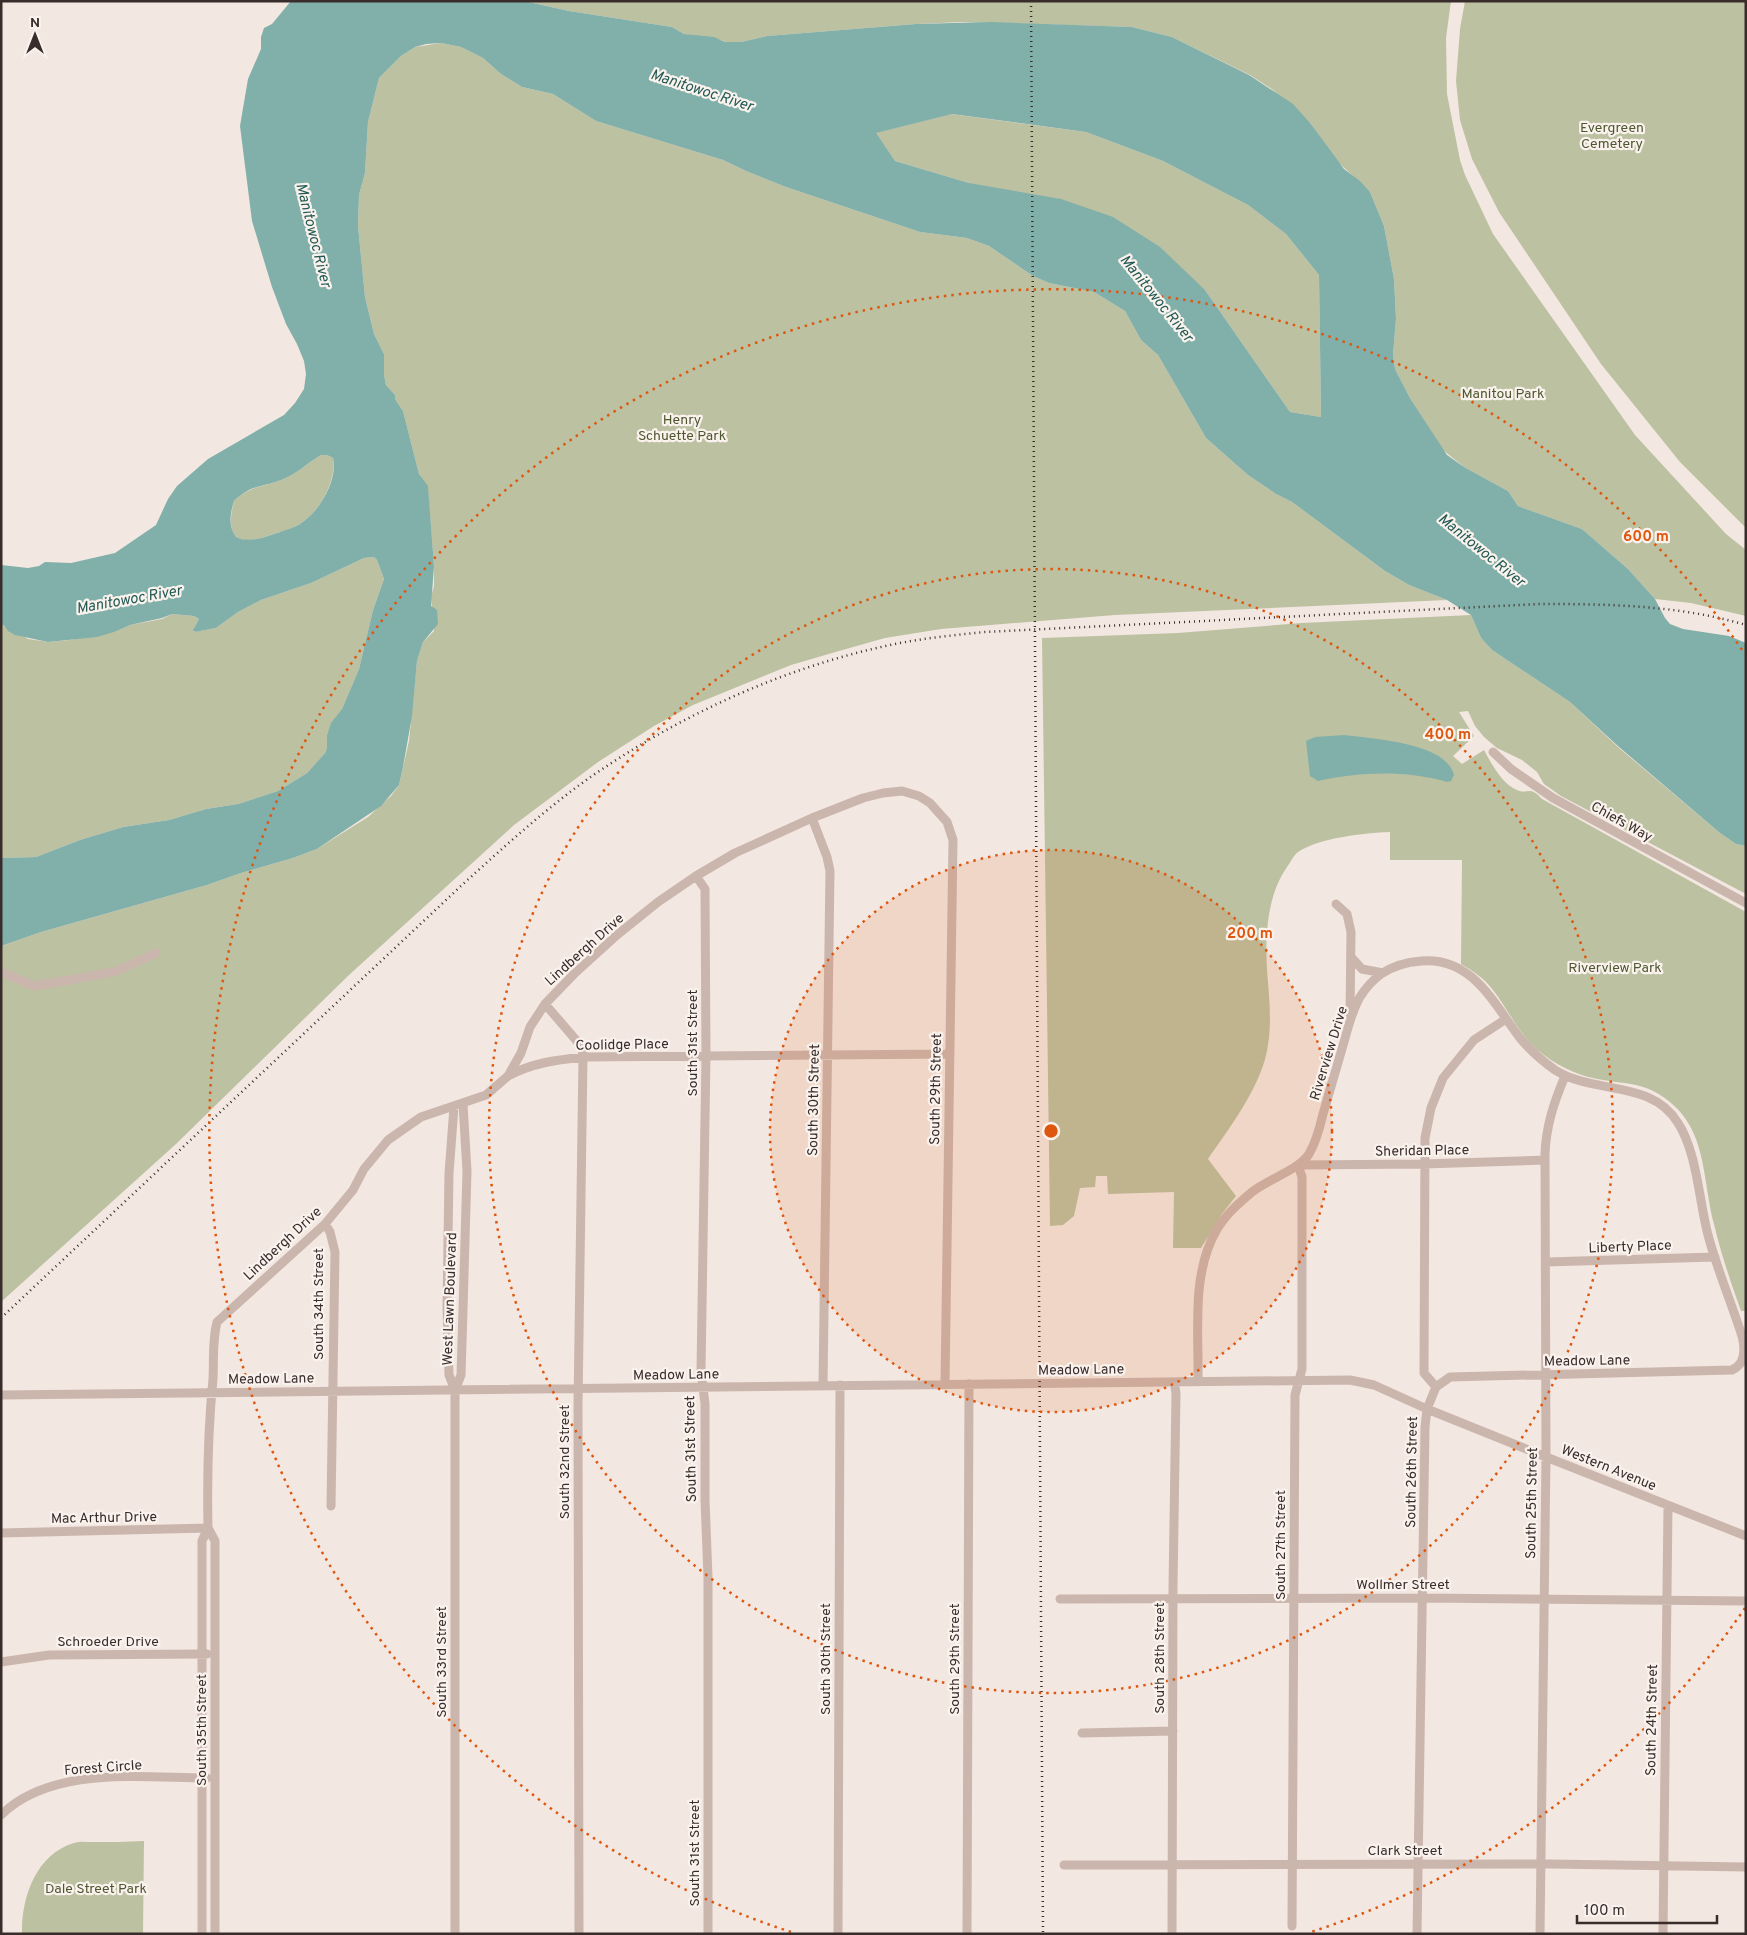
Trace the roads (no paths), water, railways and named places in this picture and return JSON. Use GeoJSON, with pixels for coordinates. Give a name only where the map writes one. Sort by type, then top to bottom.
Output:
{"type":"FeatureCollection","features":[{"type":"Feature","properties":{"kind":"street","name":"Chiefs Way"},"geometry":{"type":"LineString","coordinates":[[1493,752],[1511,769],[1553,798],[1746,903]]}},
{"type":"Feature","properties":{"kind":"street","name":"Lindbergh Drive"},"geometry":{"type":"LineString","coordinates":[[217,1322],[325,1224],[353,1190],[364,1170],[388,1140],[421,1117],[486,1095],[508,1076],[521,1053],[530,1027],[545,1004],[574,974],[617,935],[658,902],[696,876],[735,853],[812,818],[863,798],[902,791],[919,796],[930,802]]}},
{"type":"Feature","properties":{"kind":"street","name":"South 29th Street"},"geometry":{"type":"LineString","coordinates":[[930,802],[947,822],[952,840],[944,1384]]}},
{"type":"Feature","properties":{"kind":"street","name":"South 30th Street"},"geometry":{"type":"LineString","coordinates":[[812,818],[827,857],[830,871],[823,1386]]}},
{"type":"Feature","properties":{"kind":"street","name":"South 31st Street"},"geometry":{"type":"LineString","coordinates":[[696,876],[705,890],[706,1056],[702,1387],[705,1404],[704,1500],[708,1577],[708,1934]]}},
{"type":"Feature","properties":{"kind":"street"},"geometry":{"type":"LineString","coordinates":[[1336,904],[1347,914],[1351,932],[1350,1022]]}},
{"type":"Feature","properties":{"kind":"street"},"geometry":{"type":"LineString","coordinates":[[1,972],[34,986],[114,972],[156,953]]}},
{"type":"Feature","properties":{"kind":"street"},"geometry":{"type":"LineString","coordinates":[[1351,957],[1362,969],[1383,973]]}},
{"type":"Feature","properties":{"kind":"street","name":"Riverview Drive"},"geometry":{"type":"LineString","coordinates":[[1198,1382],[1202,1271],[1210,1243],[1217,1229],[1234,1208],[1269,1181],[1298,1165],[1308,1155],[1318,1132],[1350,1022],[1361,996],[1383,973],[1411,962],[1425,960],[1445,963],[1459,968],[1475,980],[1489,994],[1530,1050],[1552,1068],[1565,1076],[1595,1085],[1631,1090],[1644,1094],[1657,1101],[1677,1121],[1685,1135],[1695,1170],[1708,1234],[1743,1342],[1743,1357],[1739,1364]]}},
{"type":"Feature","properties":{"kind":"street","name":"South 32nd Street"},"geometry":{"type":"LineString","coordinates":[[545,1004],[582,1047],[578,1389],[579,1934]]}},
{"type":"Feature","properties":{"kind":"street"},"geometry":{"type":"LineString","coordinates":[[1436,1387],[1424,1373],[1425,1138],[1431,1108],[1443,1078],[1474,1040],[1506,1019]]}},
{"type":"Feature","properties":{"kind":"street","name":"Coolidge Place"},"geometry":{"type":"LineString","coordinates":[[508,1076],[524,1068],[551,1060],[582,1057],[950,1054]]}},
{"type":"Feature","properties":{"kind":"street","name":"South 25th Street"},"geometry":{"type":"LineString","coordinates":[[1540,1934],[1546,1457],[1545,1160],[1551,1112],[1565,1076]]}},
{"type":"Feature","properties":{"kind":"street","name":"West Lawn Boulevard"},"geometry":{"type":"LineString","coordinates":[[454,1390],[449,1375],[447,1307],[449,1173],[458,1105]]}},
{"type":"Feature","properties":{"kind":"street","name":"West Lawn Boulevard"},"geometry":{"type":"LineString","coordinates":[[454,1390],[461,1375],[466,1171],[458,1105]]}},
{"type":"Feature","properties":{"kind":"street","name":"Sheridan Place"},"geometry":{"type":"LineString","coordinates":[[1298,1165],[1424,1164],[1545,1160]]}},
{"type":"Feature","properties":{"kind":"street","name":"South 27th Street"},"geometry":{"type":"LineString","coordinates":[[1292,1926],[1295,1395],[1302,1369],[1302,1177],[1298,1165]]}},
{"type":"Feature","properties":{"kind":"street","name":"South 34th Street"},"geometry":{"type":"LineString","coordinates":[[325,1224],[330,1232],[335,1252],[331,1391],[331,1506]]}},
{"type":"Feature","properties":{"kind":"street","name":"Liberty Place"},"geometry":{"type":"LineString","coordinates":[[1546,1262],[1715,1257]]}},
{"type":"Feature","properties":{"kind":"street","name":"South 35th Street"},"geometry":{"type":"LineString","coordinates":[[202,1934],[202,1541],[208,1528],[207,1464],[214,1334],[217,1322]]}},
{"type":"Feature","properties":{"kind":"street","name":"Meadow Lane"},"geometry":{"type":"LineString","coordinates":[[1436,1387],[1450,1377],[1727,1370],[1735,1369],[1739,1364]]}},
{"type":"Feature","properties":{"kind":"street","name":"Meadow Lane"},"geometry":{"type":"LineString","coordinates":[[1,1395],[1350,1380]]}},
{"type":"Feature","properties":{"kind":"street","name":"Western Avenue"},"geometry":{"type":"LineString","coordinates":[[1350,1380],[1374,1385],[1426,1409],[1746,1536]]}},
{"type":"Feature","properties":{"kind":"street","name":"South 28th Street"},"geometry":{"type":"LineString","coordinates":[[1172,1934],[1176,1396],[1174,1382]]}},
{"type":"Feature","properties":{"kind":"street","name":"South 29th Street"},"geometry":{"type":"LineString","coordinates":[[967,1934],[969,1384]]}},
{"type":"Feature","properties":{"kind":"street","name":"South 30th Street"},"geometry":{"type":"LineString","coordinates":[[838,1934],[840,1385]]}},
{"type":"Feature","properties":{"kind":"street","name":"South 26th Street"},"geometry":{"type":"LineString","coordinates":[[1418,1934],[1426,1409],[1436,1387]]}},
{"type":"Feature","properties":{"kind":"street","name":"South 33rd Street"},"geometry":{"type":"LineString","coordinates":[[454,1390],[455,1934]]}},
{"type":"Feature","properties":{"kind":"street","name":"South 24th Street"},"geometry":{"type":"LineString","coordinates":[[1663,1934],[1668,1506]]}},
{"type":"Feature","properties":{"kind":"street","name":"South 35th Street"},"geometry":{"type":"LineString","coordinates":[[208,1528],[215,1541],[216,1934]]}},
{"type":"Feature","properties":{"kind":"street","name":"Mac Arthur Drive"},"geometry":{"type":"LineString","coordinates":[[1,1533],[208,1528]]}},
{"type":"Feature","properties":{"kind":"street","name":"Wollmer Street"},"geometry":{"type":"LineString","coordinates":[[1060,1599],[1423,1598],[1746,1601]]}},
{"type":"Feature","properties":{"kind":"street","name":"Schroeder Drive"},"geometry":{"type":"LineString","coordinates":[[1,1662],[49,1655],[215,1653]]}},
{"type":"Feature","properties":{"kind":"street"},"geometry":{"type":"LineString","coordinates":[[1082,1733],[1173,1732]]}},
{"type":"Feature","properties":{"kind":"street","name":"Forest Circle"},"geometry":{"type":"LineString","coordinates":[[1,1815],[9,1807],[40,1789],[71,1780],[103,1778],[215,1778]]}},
{"type":"Feature","properties":{"kind":"street","name":"Clark Street"},"geometry":{"type":"LineString","coordinates":[[1064,1864],[1540,1864],[1746,1867]]}},
{"type":"Feature","properties":{"kind":"water","name":"Manitowoc River"},"geometry":{"type":"Polygon","coordinates":[[[291,1],[524,1],[569,11],[672,27],[684,34],[714,37],[725,42],[741,42],[767,36],[916,24],[991,22],[1132,27],[1172,37],[1249,75],[1293,104],[1311,124],[1344,169],[1360,181],[1370,192],[1384,226],[1394,279],[1396,319],[1393,355],[1395,369],[1410,398],[1447,455],[1464,467],[1508,491],[1518,506],[1582,529],[1628,569],[1655,599],[1670,624],[1683,629],[1729,636],[1746,643],[1746,846],[1736,844],[1720,833],[1619,747],[1570,702],[1492,650],[1481,638],[1471,615],[1447,600],[1409,585],[1385,571],[1292,502],[1276,494],[1248,475],[1206,438],[1158,355],[1141,340],[1125,311],[1094,292],[1049,283],[1033,276],[989,246],[967,238],[920,232],[786,187],[723,160],[596,121],[553,94],[522,87],[501,74],[483,58],[461,47],[441,43],[415,47],[401,56],[379,78],[368,122],[365,173],[359,195],[358,226],[365,297],[374,334],[384,354],[386,385],[395,395],[395,399],[403,411],[419,474],[428,486],[434,566],[431,606],[437,610],[438,624],[423,642],[417,661],[412,716],[399,785],[381,806],[317,849],[207,885],[41,932],[1,946],[1,858],[36,857],[80,840],[123,827],[169,820],[206,809],[238,804],[278,791],[307,773],[325,753],[327,735],[331,723],[342,709],[359,669],[373,610],[384,579],[374,557],[364,558],[311,583],[261,600],[238,612],[216,628],[195,632],[193,630],[199,619],[194,616],[172,614],[130,625],[97,637],[48,642],[15,635],[8,631],[4,625],[1,626],[1,565],[28,568],[39,566],[45,562],[71,563],[115,553],[156,525],[168,499],[177,486],[208,459],[284,415],[304,389],[306,374],[304,361],[286,324],[272,287],[252,221],[240,126],[248,79],[261,49],[261,37],[264,28],[272,24],[291,1]],[[952,114],[876,133],[895,161],[969,183],[1061,199],[1113,217],[1160,247],[1205,290],[1290,412],[1321,417],[1319,275],[1286,234],[1248,205],[1163,161],[1086,132],[952,114]],[[321,455],[292,475],[251,489],[234,501],[230,520],[236,537],[245,540],[260,538],[294,527],[307,519],[326,495],[333,476],[333,458],[321,455]]]}},
{"type":"Feature","properties":{"kind":"water"},"geometry":{"type":"Polygon","coordinates":[[[1345,735],[1407,744],[1423,749],[1437,755],[1448,764],[1454,775],[1451,781],[1447,782],[1399,774],[1366,774],[1318,781],[1310,776],[1306,741],[1315,737],[1345,735]]]}},
{"type":"Feature","properties":{"kind":"railway"},"geometry":{"type":"LineString","coordinates":[[1031,1],[1043,1934]]}},
{"type":"Feature","properties":{"kind":"railway"},"geometry":{"type":"LineString","coordinates":[[1,1318],[462,885],[541,815],[592,776],[662,732],[737,695],[775,679],[855,653],[895,644],[985,632],[1539,604],[1643,607],[1695,613],[1746,625]]}},
{"type":"Feature","properties":{"kind":"park label","name":"Evergreen Cemetery"},"geometry":{"type":"Point","coordinates":[1612,136]}},
{"type":"Feature","properties":{"kind":"park label","name":"Manitou Park"},"geometry":{"type":"Point","coordinates":[1503,393]}},
{"type":"Feature","properties":{"kind":"park label","name":"Henry Schuette Park"},"geometry":{"type":"Point","coordinates":[682,428]}},
{"type":"Feature","properties":{"kind":"park label","name":"Riverview Park"},"geometry":{"type":"Point","coordinates":[1615,967]}},
{"type":"Feature","properties":{"kind":"park label","name":"Dale Street Park"},"geometry":{"type":"Point","coordinates":[96,1888]}}]}
